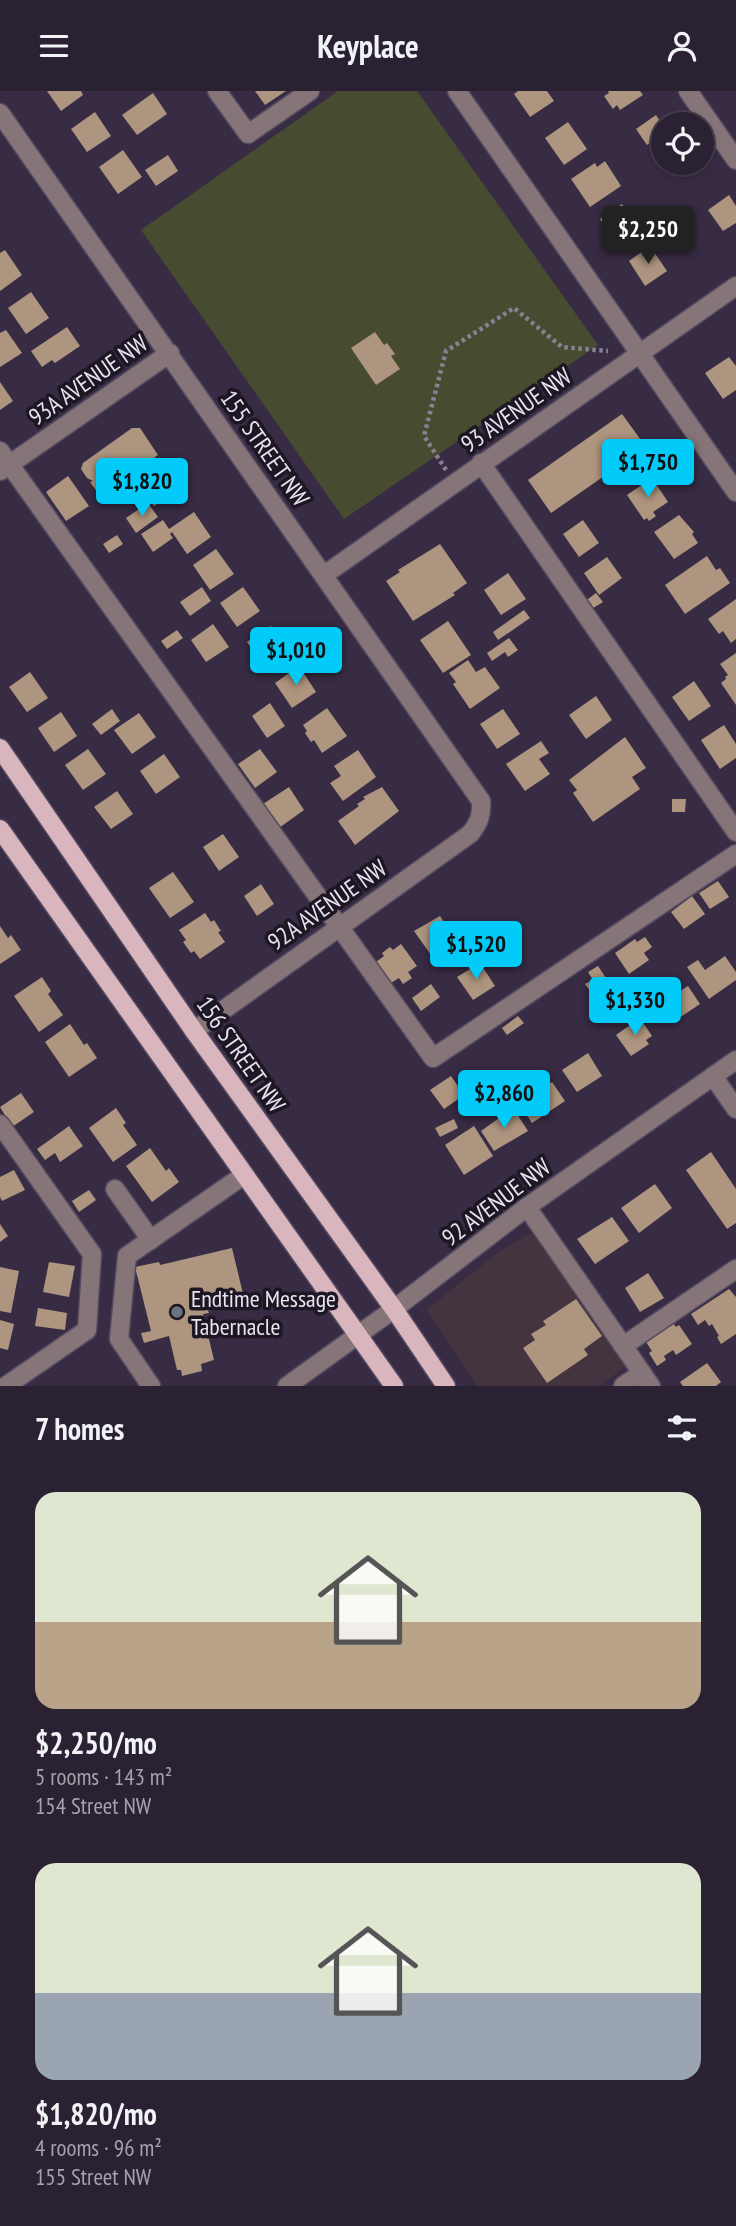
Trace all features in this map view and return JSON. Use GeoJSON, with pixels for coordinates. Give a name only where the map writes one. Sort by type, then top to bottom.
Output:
{"type":"FeatureCollection","features":[{"type":"Feature","properties":{"kind":"main road","name":"156 STREET NW"},"geometry":{"type":"LineString","coordinates":[[0,748],[194,1031],[394,1309],[446,1386]]}},
{"type":"Feature","properties":{"kind":"main road"},"geometry":{"type":"LineString","coordinates":[[0,829],[394,1386]]}},
{"type":"Feature","properties":{"kind":"street"},"geometry":{"type":"LineString","coordinates":[[217,91],[247,134],[310,91]]}},
{"type":"Feature","properties":{"kind":"street"},"geometry":{"type":"LineString","coordinates":[[457,91],[736,492]]}},
{"type":"Feature","properties":{"kind":"street"},"geometry":{"type":"LineString","coordinates":[[688,91],[736,160]]}},
{"type":"Feature","properties":{"kind":"street","name":"155 STREET NW"},"geometry":{"type":"LineString","coordinates":[[0,113],[476,791],[481,801],[482,814]]}},
{"type":"Feature","properties":{"kind":"street","name":"93 AVENUE NW"},"geometry":{"type":"LineString","coordinates":[[324,575],[736,286]]}},
{"type":"Feature","properties":{"kind":"street","name":"93A AVENUE NW"},"geometry":{"type":"LineString","coordinates":[[3,462],[170,353]]}},
{"type":"Feature","properties":{"kind":"street"},"geometry":{"type":"LineString","coordinates":[[3,462],[433,1058],[736,854]]}},
{"type":"Feature","properties":{"kind":"street"},"geometry":{"type":"LineString","coordinates":[[481,463],[736,832]]}},
{"type":"Feature","properties":{"kind":"street","name":"92A AVENUE NW"},"geometry":{"type":"LineString","coordinates":[[194,1031],[470,834],[478,825],[482,814]]}},
{"type":"Feature","properties":{"kind":"street","name":"92 AVENUE NW"},"geometry":{"type":"LineString","coordinates":[[287,1386],[394,1309],[527,1207],[736,1060]]}},
{"type":"Feature","properties":{"kind":"street"},"geometry":{"type":"LineString","coordinates":[[713,1076],[736,1109]]}},
{"type":"Feature","properties":{"kind":"street"},"geometry":{"type":"LineString","coordinates":[[0,1124],[92,1254],[87,1331],[6,1386]]}},
{"type":"Feature","properties":{"kind":"street"},"geometry":{"type":"LineString","coordinates":[[151,1386],[119,1339],[127,1256],[244,1175]]}},
{"type":"Feature","properties":{"kind":"street"},"geometry":{"type":"LineString","coordinates":[[115,1189],[150,1240]]}},
{"type":"Feature","properties":{"kind":"street"},"geometry":{"type":"LineString","coordinates":[[527,1207],[646,1379],[623,1386]]}},
{"type":"Feature","properties":{"kind":"street"},"geometry":{"type":"LineString","coordinates":[[623,1346],[736,1269]]}},
{"type":"Feature","properties":{"kind":"path"},"geometry":{"type":"LineString","coordinates":[[454,482],[424,436],[446,351],[514,308],[562,347],[640,354]]}},
{"type":"Feature","properties":{"kind":"shaded area"},"geometry":{"type":"Polygon","coordinates":[[[537,1230],[627,1365],[600,1386],[478,1386],[426,1310],[501,1250],[537,1230]]]}},
{"type":"Feature","properties":{"kind":"green space"},"geometry":{"type":"Polygon","coordinates":[[[338,91],[417,91],[598,345],[344,519],[141,230],[338,91]]]}},
{"type":"Feature","properties":{"kind":"building"},"geometry":{"type":"Polygon","coordinates":[[[47,91],[81,91],[83,95],[61,111],[47,91]]]}},
{"type":"Feature","properties":{"kind":"building"},"geometry":{"type":"Polygon","coordinates":[[[255,91],[286,91],[265,105],[255,91]]]}},
{"type":"Feature","properties":{"kind":"building"},"geometry":{"type":"Polygon","coordinates":[[[518,91],[547,91],[554,101],[530,117],[514,94],[518,91]]]}},
{"type":"Feature","properties":{"kind":"building"},"geometry":{"type":"Polygon","coordinates":[[[608,91],[640,91],[643,95],[620,110],[617,105],[613,109],[604,96],[608,91]]]}},
{"type":"Feature","properties":{"kind":"building"},"geometry":{"type":"Polygon","coordinates":[[[153,93],[167,114],[137,135],[122,115],[153,93]]]}},
{"type":"Feature","properties":{"kind":"building"},"geometry":{"type":"Polygon","coordinates":[[[95,112],[111,136],[87,152],[71,129],[95,112]]]}},
{"type":"Feature","properties":{"kind":"building"},"geometry":{"type":"Polygon","coordinates":[[[651,118],[651,142],[647,145],[636,129],[651,118]]]}},
{"type":"Feature","properties":{"kind":"building"},"geometry":{"type":"Polygon","coordinates":[[[568,122],[587,149],[564,165],[545,138],[568,122]]]}},
{"type":"Feature","properties":{"kind":"building"},"geometry":{"type":"Polygon","coordinates":[[[123,150],[142,177],[118,194],[99,167],[123,150]]]}},
{"type":"Feature","properties":{"kind":"building"},"geometry":{"type":"Polygon","coordinates":[[[168,155],[178,171],[156,186],[145,170],[168,155]]]}},
{"type":"Feature","properties":{"kind":"building"},"geometry":{"type":"Polygon","coordinates":[[[605,161],[621,186],[590,207],[571,179],[595,163],[597,167],[605,161]]]}},
{"type":"Feature","properties":{"kind":"building"},"geometry":{"type":"Polygon","coordinates":[[[729,195],[736,206],[736,223],[723,231],[708,210],[729,195]]]}},
{"type":"Feature","properties":{"kind":"building"},"geometry":{"type":"Polygon","coordinates":[[[622,204],[640,230],[618,245],[600,219],[622,204]]]}},
{"type":"Feature","properties":{"kind":"building"},"geometry":{"type":"Polygon","coordinates":[[[671,209],[676,217],[653,235],[645,224],[671,209]]]}},
{"type":"Feature","properties":{"kind":"building"},"geometry":{"type":"Polygon","coordinates":[[[650,246],[667,271],[645,286],[629,261],[650,246]]]}},
{"type":"Feature","properties":{"kind":"building"},"geometry":{"type":"Polygon","coordinates":[[[5,250],[22,275],[0,291],[0,253],[5,250]]]}},
{"type":"Feature","properties":{"kind":"building"},"geometry":{"type":"Polygon","coordinates":[[[31,292],[49,318],[26,334],[8,308],[31,292]]]}},
{"type":"Feature","properties":{"kind":"building"},"geometry":{"type":"Polygon","coordinates":[[[67,327],[80,346],[55,363],[52,360],[42,367],[31,351],[67,327]]]}},
{"type":"Feature","properties":{"kind":"building"},"geometry":{"type":"Polygon","coordinates":[[[6,330],[22,353],[0,367],[0,333],[6,330]]]}},
{"type":"Feature","properties":{"kind":"building"},"geometry":{"type":"Polygon","coordinates":[[[375,332],[395,354],[391,356],[400,369],[376,385],[351,348],[375,332]]]}},
{"type":"Feature","properties":{"kind":"building"},"geometry":{"type":"Polygon","coordinates":[[[729,357],[736,366],[736,390],[723,399],[705,373],[729,357]]]}},
{"type":"Feature","properties":{"kind":"building"},"geometry":{"type":"Polygon","coordinates":[[[0,382],[13,401],[0,410],[0,382]]]}},
{"type":"Feature","properties":{"kind":"building"},"geometry":{"type":"Polygon","coordinates":[[[622,414],[646,447],[551,513],[528,480],[622,414]]]}},
{"type":"Feature","properties":{"kind":"building"},"geometry":{"type":"Polygon","coordinates":[[[132,428],[140,428],[158,455],[100,496],[90,482],[93,481],[87,478],[81,469],[83,463],[132,428]]]}},
{"type":"Feature","properties":{"kind":"building"},"geometry":{"type":"Polygon","coordinates":[[[161,465],[178,490],[154,506],[137,482],[161,465]]]}},
{"type":"Feature","properties":{"kind":"building"},"geometry":{"type":"Polygon","coordinates":[[[68,476],[89,506],[66,521],[46,492],[68,476]]]}},
{"type":"Feature","properties":{"kind":"building"},"geometry":{"type":"Polygon","coordinates":[[[652,478],[668,502],[653,512],[656,516],[649,521],[647,518],[644,520],[627,495],[652,478]]]}},
{"type":"Feature","properties":{"kind":"building"},"geometry":{"type":"Polygon","coordinates":[[[148,503],[158,517],[136,533],[126,518],[148,503]]]}},
{"type":"Feature","properties":{"kind":"building"},"geometry":{"type":"Polygon","coordinates":[[[194,512],[211,537],[187,554],[172,532],[170,534],[173,538],[153,552],[141,534],[163,520],[169,529],[194,512]]]}},
{"type":"Feature","properties":{"kind":"building"},"geometry":{"type":"Polygon","coordinates":[[[679,515],[694,532],[692,534],[698,543],[674,559],[654,532],[679,515]]]}},
{"type":"Feature","properties":{"kind":"building"},"geometry":{"type":"Polygon","coordinates":[[[583,520],[599,543],[579,557],[563,534],[583,520]]]}},
{"type":"Feature","properties":{"kind":"building"},"geometry":{"type":"Polygon","coordinates":[[[117,535],[123,544],[109,553],[103,544],[117,535]]]}},
{"type":"Feature","properties":{"kind":"building"},"geometry":{"type":"Polygon","coordinates":[[[440,544],[467,583],[453,593],[455,595],[413,621],[386,581],[400,572],[398,570],[440,544]]]}},
{"type":"Feature","properties":{"kind":"building"},"geometry":{"type":"Polygon","coordinates":[[[216,549],[234,574],[210,590],[193,565],[216,549]]]}},
{"type":"Feature","properties":{"kind":"building"},"geometry":{"type":"Polygon","coordinates":[[[707,556],[716,570],[720,568],[730,583],[685,614],[665,585],[707,556]]]}},
{"type":"Feature","properties":{"kind":"building"},"geometry":{"type":"Polygon","coordinates":[[[607,557],[622,578],[599,595],[584,573],[607,557]]]}},
{"type":"Feature","properties":{"kind":"building"},"geometry":{"type":"Polygon","coordinates":[[[508,573],[526,599],[501,615],[484,590],[508,573]]]}},
{"type":"Feature","properties":{"kind":"building"},"geometry":{"type":"Polygon","coordinates":[[[202,587],[211,601],[190,616],[180,602],[202,587]]]}},
{"type":"Feature","properties":{"kind":"building"},"geometry":{"type":"Polygon","coordinates":[[[243,587],[260,611],[237,627],[220,603],[243,587]]]}},
{"type":"Feature","properties":{"kind":"building"},"geometry":{"type":"Polygon","coordinates":[[[596,593],[603,602],[590,610],[584,602],[596,593]]]}},
{"type":"Feature","properties":{"kind":"building"},"geometry":{"type":"Polygon","coordinates":[[[736,599],[736,639],[731,643],[723,631],[719,634],[708,619],[736,599]]]}},
{"type":"Feature","properties":{"kind":"building"},"geometry":{"type":"Polygon","coordinates":[[[524,610],[530,618],[498,640],[493,632],[524,610]]]}},
{"type":"Feature","properties":{"kind":"building"},"geometry":{"type":"Polygon","coordinates":[[[448,621],[471,655],[443,673],[420,640],[448,621]]]}},
{"type":"Feature","properties":{"kind":"building"},"geometry":{"type":"Polygon","coordinates":[[[213,624],[229,647],[206,662],[191,640],[213,624]]]}},
{"type":"Feature","properties":{"kind":"building"},"geometry":{"type":"Polygon","coordinates":[[[271,626],[288,652],[265,668],[247,642],[271,626]]]}},
{"type":"Feature","properties":{"kind":"building"},"geometry":{"type":"Polygon","coordinates":[[[177,630],[183,638],[167,649],[161,641],[177,630]]]}},
{"type":"Feature","properties":{"kind":"building"},"geometry":{"type":"Polygon","coordinates":[[[509,638],[518,650],[508,657],[505,652],[492,661],[487,653],[509,638]]]}},
{"type":"Feature","properties":{"kind":"building"},"geometry":{"type":"Polygon","coordinates":[[[736,653],[736,705],[721,683],[728,675],[720,664],[736,653]]]}},
{"type":"Feature","properties":{"kind":"building"},"geometry":{"type":"Polygon","coordinates":[[[468,660],[476,672],[485,667],[500,688],[470,709],[449,673],[468,660]]]}},
{"type":"Feature","properties":{"kind":"building"},"geometry":{"type":"Polygon","coordinates":[[[299,666],[316,692],[292,708],[275,683],[299,666]]]}},
{"type":"Feature","properties":{"kind":"building"},"geometry":{"type":"Polygon","coordinates":[[[30,672],[48,698],[27,712],[9,687],[30,672]]]}},
{"type":"Feature","properties":{"kind":"building"},"geometry":{"type":"Polygon","coordinates":[[[694,681],[711,706],[689,721],[672,697],[694,681]]]}},
{"type":"Feature","properties":{"kind":"building"},"geometry":{"type":"Polygon","coordinates":[[[596,696],[612,720],[586,739],[569,715],[596,696]]]}},
{"type":"Feature","properties":{"kind":"building"},"geometry":{"type":"Polygon","coordinates":[[[270,703],[285,726],[267,738],[252,716],[270,703]]]}},
{"type":"Feature","properties":{"kind":"building"},"geometry":{"type":"Polygon","coordinates":[[[327,708],[347,736],[322,753],[314,740],[311,742],[303,725],[327,708]]]}},
{"type":"Feature","properties":{"kind":"building"},"geometry":{"type":"Polygon","coordinates":[[[112,709],[120,721],[101,735],[92,724],[112,709]]]}},
{"type":"Feature","properties":{"kind":"building"},"geometry":{"type":"Polygon","coordinates":[[[503,709],[520,734],[497,749],[480,724],[503,709]]]}},
{"type":"Feature","properties":{"kind":"building"},"geometry":{"type":"Polygon","coordinates":[[[61,712],[77,736],[54,752],[38,728],[61,712]]]}},
{"type":"Feature","properties":{"kind":"building"},"geometry":{"type":"Polygon","coordinates":[[[139,713],[156,737],[132,754],[114,730],[139,713]]]}},
{"type":"Feature","properties":{"kind":"building"},"geometry":{"type":"Polygon","coordinates":[[[724,725],[736,744],[736,758],[720,769],[701,740],[724,725]]]}},
{"type":"Feature","properties":{"kind":"building"},"geometry":{"type":"Polygon","coordinates":[[[625,737],[646,768],[632,777],[640,789],[593,822],[573,793],[577,790],[569,780],[625,737]]]}},
{"type":"Feature","properties":{"kind":"building"},"geometry":{"type":"Polygon","coordinates":[[[541,741],[549,753],[539,759],[550,774],[525,791],[506,764],[541,741]]]}},
{"type":"Feature","properties":{"kind":"building"},"geometry":{"type":"Polygon","coordinates":[[[88,749],[106,774],[83,790],[65,765],[88,749]]]}},
{"type":"Feature","properties":{"kind":"building"},"geometry":{"type":"Polygon","coordinates":[[[260,749],[277,772],[255,788],[238,764],[260,749]]]}},
{"type":"Feature","properties":{"kind":"building"},"geometry":{"type":"Polygon","coordinates":[[[358,750],[376,777],[343,801],[330,783],[341,776],[334,766],[358,750]]]}},
{"type":"Feature","properties":{"kind":"building"},"geometry":{"type":"Polygon","coordinates":[[[164,754],[180,777],[156,794],[140,771],[164,754]]]}},
{"type":"Feature","properties":{"kind":"building"},"geometry":{"type":"Polygon","coordinates":[[[289,787],[304,810],[279,828],[263,804],[289,787]]]}},
{"type":"Feature","properties":{"kind":"building"},"geometry":{"type":"Polygon","coordinates":[[[382,787],[399,811],[355,845],[338,821],[359,806],[357,804],[365,799],[363,797],[382,787]]]}},
{"type":"Feature","properties":{"kind":"building"},"geometry":{"type":"Polygon","coordinates":[[[117,791],[133,814],[111,829],[94,807],[117,791]]]}},
{"type":"Feature","properties":{"kind":"building"},"geometry":{"type":"Polygon","coordinates":[[[672,799],[686,799],[685,812],[672,812],[672,799]]]}},
{"type":"Feature","properties":{"kind":"building"},"geometry":{"type":"Polygon","coordinates":[[[223,834],[239,857],[219,871],[203,847],[223,834]]]}},
{"type":"Feature","properties":{"kind":"building"},"geometry":{"type":"Polygon","coordinates":[[[173,872],[194,902],[170,918],[149,888],[173,872]]]}},
{"type":"Feature","properties":{"kind":"building"},"geometry":{"type":"Polygon","coordinates":[[[718,881],[729,897],[710,909],[699,893],[718,881]]]}},
{"type":"Feature","properties":{"kind":"building"},"geometry":{"type":"Polygon","coordinates":[[[261,884],[274,904],[257,916],[244,896],[261,884]]]}},
{"type":"Feature","properties":{"kind":"building"},"geometry":{"type":"Polygon","coordinates":[[[692,896],[705,914],[684,929],[671,912],[692,896]]]}},
{"type":"Feature","properties":{"kind":"building"},"geometry":{"type":"Polygon","coordinates":[[[205,913],[211,922],[214,920],[225,942],[200,959],[194,951],[191,953],[183,942],[186,940],[179,930],[205,913]]]}},
{"type":"Feature","properties":{"kind":"building"},"geometry":{"type":"Polygon","coordinates":[[[440,916],[455,939],[431,955],[414,931],[440,916]]]}},
{"type":"Feature","properties":{"kind":"building"},"geometry":{"type":"Polygon","coordinates":[[[459,921],[472,944],[464,948],[451,926],[459,921]]]}},
{"type":"Feature","properties":{"kind":"building"},"geometry":{"type":"Polygon","coordinates":[[[0,926],[8,938],[11,935],[21,950],[0,964],[0,926]]]}},
{"type":"Feature","properties":{"kind":"building"},"geometry":{"type":"Polygon","coordinates":[[[645,937],[652,947],[644,953],[649,960],[629,974],[615,953],[635,939],[637,942],[645,937]]]}},
{"type":"Feature","properties":{"kind":"building"},"geometry":{"type":"Polygon","coordinates":[[[401,944],[417,966],[408,972],[412,978],[403,984],[399,978],[391,983],[376,962],[390,947],[393,950],[401,944]]]}},
{"type":"Feature","properties":{"kind":"building"},"geometry":{"type":"Polygon","coordinates":[[[725,956],[736,972],[736,980],[709,999],[687,967],[698,960],[705,970],[725,956]]]}},
{"type":"Feature","properties":{"kind":"building"},"geometry":{"type":"Polygon","coordinates":[[[480,963],[495,986],[473,1000],[457,977],[480,963]]]}},
{"type":"Feature","properties":{"kind":"building"},"geometry":{"type":"Polygon","coordinates":[[[598,966],[608,981],[591,992],[585,984],[593,980],[588,972],[598,966]]]}},
{"type":"Feature","properties":{"kind":"building"},"geometry":{"type":"Polygon","coordinates":[[[42,977],[51,991],[48,994],[63,1015],[39,1032],[14,996],[42,977]]]}},
{"type":"Feature","properties":{"kind":"building"},"geometry":{"type":"Polygon","coordinates":[[[431,984],[440,997],[421,1011],[412,998],[431,984]]]}},
{"type":"Feature","properties":{"kind":"building"},"geometry":{"type":"Polygon","coordinates":[[[688,986],[700,1004],[676,1020],[663,1002],[688,986]]]}},
{"type":"Feature","properties":{"kind":"building"},"geometry":{"type":"Polygon","coordinates":[[[518,1016],[524,1023],[507,1035],[502,1028],[518,1016]]]}},
{"type":"Feature","properties":{"kind":"building"},"geometry":{"type":"Polygon","coordinates":[[[640,1018],[652,1036],[646,1040],[649,1044],[631,1056],[616,1035],[640,1018]]]}},
{"type":"Feature","properties":{"kind":"building"},"geometry":{"type":"Polygon","coordinates":[[[70,1024],[97,1058],[69,1077],[45,1042],[70,1024]]]}},
{"type":"Feature","properties":{"kind":"building"},"geometry":{"type":"Polygon","coordinates":[[[588,1053],[602,1076],[577,1092],[562,1070],[588,1053]]]}},
{"type":"Feature","properties":{"kind":"building"},"geometry":{"type":"Polygon","coordinates":[[[451,1076],[464,1095],[444,1109],[430,1090],[451,1076]]]}},
{"type":"Feature","properties":{"kind":"building"},"geometry":{"type":"Polygon","coordinates":[[[552,1082],[565,1101],[532,1123],[521,1106],[527,1102],[537,1114],[526,1098],[552,1082]]]}},
{"type":"Feature","properties":{"kind":"building"},"geometry":{"type":"Polygon","coordinates":[[[21,1093],[34,1112],[12,1127],[0,1107],[21,1093]]]}},
{"type":"Feature","properties":{"kind":"building"},"geometry":{"type":"Polygon","coordinates":[[[116,1108],[126,1123],[123,1125],[137,1145],[113,1162],[89,1128],[116,1108]]]}},
{"type":"Feature","properties":{"kind":"building"},"geometry":{"type":"Polygon","coordinates":[[[513,1108],[528,1131],[494,1151],[481,1131],[513,1108]]]}},
{"type":"Feature","properties":{"kind":"building"},"geometry":{"type":"Polygon","coordinates":[[[454,1119],[458,1128],[440,1137],[435,1128],[454,1119]]]}},
{"type":"Feature","properties":{"kind":"building"},"geometry":{"type":"Polygon","coordinates":[[[69,1126],[83,1146],[60,1162],[55,1153],[45,1160],[37,1149],[69,1126]]]}},
{"type":"Feature","properties":{"kind":"building"},"geometry":{"type":"Polygon","coordinates":[[[474,1126],[493,1156],[464,1175],[445,1145],[474,1126]]]}},
{"type":"Feature","properties":{"kind":"building"},"geometry":{"type":"Polygon","coordinates":[[[150,1148],[166,1171],[169,1168],[179,1182],[152,1202],[126,1166],[150,1148]]]}},
{"type":"Feature","properties":{"kind":"building"},"geometry":{"type":"Polygon","coordinates":[[[711,1152],[736,1189],[736,1223],[727,1229],[686,1170],[711,1152]]]}},
{"type":"Feature","properties":{"kind":"building"},"geometry":{"type":"Polygon","coordinates":[[[14,1170],[25,1190],[2,1201],[0,1177],[14,1170]]]}},
{"type":"Feature","properties":{"kind":"building"},"geometry":{"type":"Polygon","coordinates":[[[655,1184],[672,1208],[639,1233],[621,1208],[655,1184]]]}},
{"type":"Feature","properties":{"kind":"building"},"geometry":{"type":"Polygon","coordinates":[[[89,1190],[96,1200],[79,1212],[72,1201],[89,1190]]]}},
{"type":"Feature","properties":{"kind":"building"},"geometry":{"type":"Polygon","coordinates":[[[612,1217],[629,1241],[595,1264],[577,1239],[612,1217]]]}},
{"type":"Feature","properties":{"kind":"building"},"geometry":{"type":"Polygon","coordinates":[[[0,1224],[8,1236],[0,1242],[0,1224]]]}},
{"type":"Feature","properties":{"kind":"building","name":"Endtime Message Tabernacle"},"geometry":{"type":"Polygon","coordinates":[[[232,1248],[245,1302],[203,1314],[214,1360],[201,1364],[202,1371],[182,1376],[181,1370],[177,1370],[169,1336],[144,1343],[141,1333],[151,1331],[135,1267],[159,1262],[160,1265],[232,1248]]]}},
{"type":"Feature","properties":{"kind":"building"},"geometry":{"type":"Polygon","coordinates":[[[49,1262],[75,1266],[69,1297],[43,1292],[49,1262]]]}},
{"type":"Feature","properties":{"kind":"building"},"geometry":{"type":"Polygon","coordinates":[[[0,1267],[19,1271],[11,1313],[0,1311],[0,1267]]]}},
{"type":"Feature","properties":{"kind":"building"},"geometry":{"type":"Polygon","coordinates":[[[648,1273],[664,1298],[640,1312],[625,1288],[648,1273]]]}},
{"type":"Feature","properties":{"kind":"building"},"geometry":{"type":"Polygon","coordinates":[[[729,1289],[736,1297],[736,1334],[721,1344],[712,1324],[709,1326],[705,1320],[698,1325],[691,1314],[729,1289]]]}},
{"type":"Feature","properties":{"kind":"building"},"geometry":{"type":"Polygon","coordinates":[[[576,1299],[602,1336],[584,1349],[588,1355],[547,1383],[523,1348],[535,1340],[531,1334],[546,1325],[543,1321],[576,1299]]]}},
{"type":"Feature","properties":{"kind":"building"},"geometry":{"type":"Polygon","coordinates":[[[38,1308],[67,1313],[65,1330],[35,1326],[38,1308]]]}},
{"type":"Feature","properties":{"kind":"building"},"geometry":{"type":"Polygon","coordinates":[[[0,1320],[14,1324],[8,1350],[0,1348],[0,1320]]]}},
{"type":"Feature","properties":{"kind":"building"},"geometry":{"type":"Polygon","coordinates":[[[673,1323],[676,1327],[679,1325],[692,1344],[676,1355],[673,1350],[664,1356],[666,1360],[657,1366],[646,1342],[673,1323]]]}},
{"type":"Feature","properties":{"kind":"building"},"geometry":{"type":"Polygon","coordinates":[[[707,1363],[721,1382],[716,1386],[683,1386],[680,1382],[707,1363]]]}},
{"type":"Feature","properties":{"kind":"place","name":"Endtime Message Tabernacle"},"geometry":{"type":"Point","coordinates":[177,1312]}}]}
